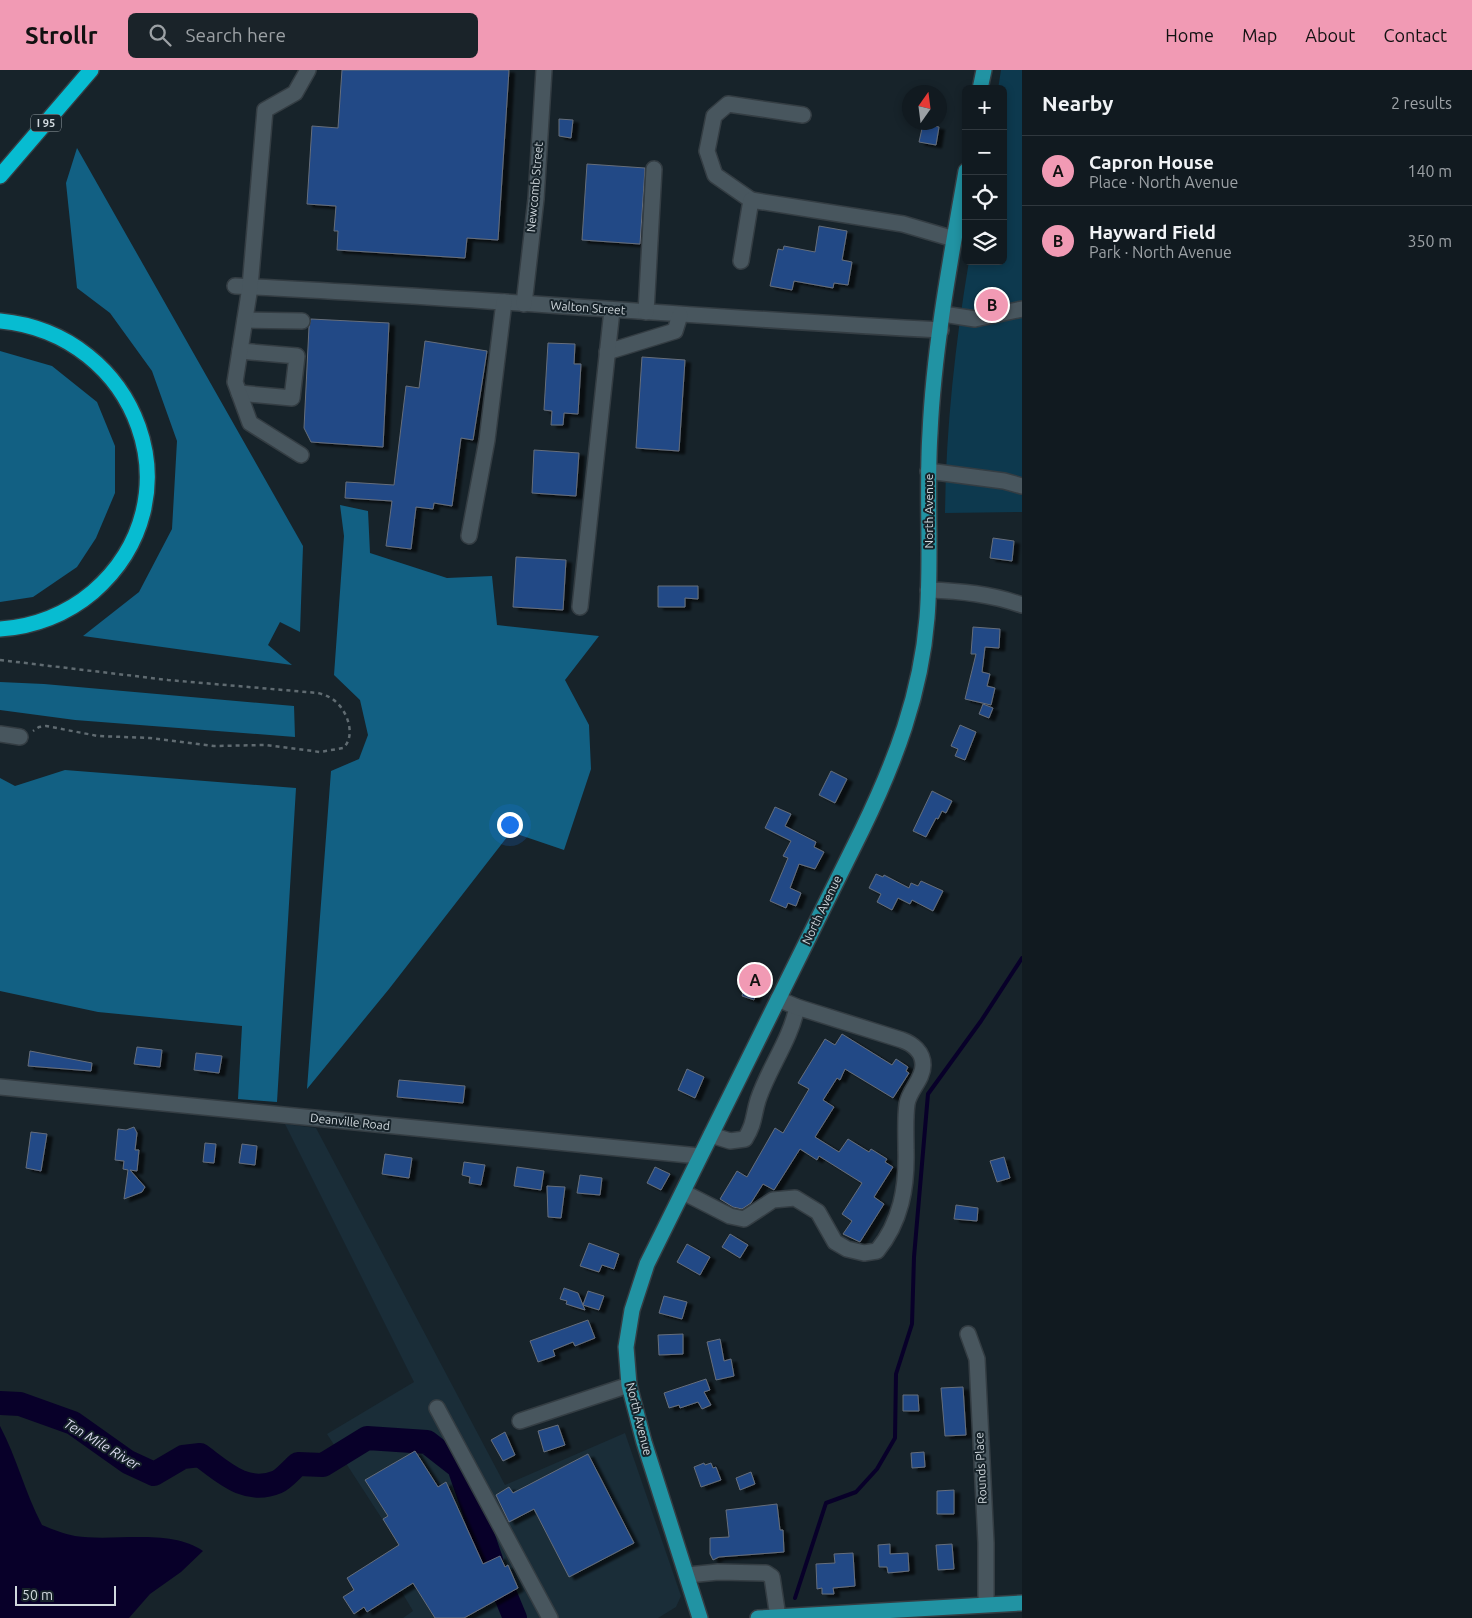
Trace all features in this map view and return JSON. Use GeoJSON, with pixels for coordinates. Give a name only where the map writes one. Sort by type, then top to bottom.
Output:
{"type":"FeatureCollection","features":[{"type":"Feature","properties":{"kind":"highway","name":"I 95"},"geometry":{"type":"LineString","coordinates":[[0,176],[91,70]]}},
{"type":"Feature","properties":{"kind":"highway"},"geometry":{"type":"LineString","coordinates":[[0,321],[31,325],[63,338],[92,357],[106,371],[117,385],[136,417],[145,453],[146,472],[143,508],[131,542],[123,557],[99,586],[85,598],[54,617],[23,626],[0,629]]}},
{"type":"Feature","properties":{"kind":"main road"},"geometry":{"type":"LineString","coordinates":[[981,85],[984,70]]}},
{"type":"Feature","properties":{"kind":"main road","name":"North Avenue"},"geometry":{"type":"LineString","coordinates":[[700,1618],[688,1575],[644,1442],[629,1385],[626,1347],[632,1310],[647,1264],[890,772],[907,724],[920,673],[928,618],[928,471],[930,431],[943,314],[965,175]]}},
{"type":"Feature","properties":{"kind":"main road"},"geometry":{"type":"LineString","coordinates":[[758,1618],[986,1604],[1022,1604]]}},
{"type":"Feature","properties":{"kind":"street"},"geometry":{"type":"LineString","coordinates":[[301,455],[250,423],[235,382],[245,320],[242,287],[265,110],[295,93],[308,70]]}},
{"type":"Feature","properties":{"kind":"street","name":"Newcomb Street"},"geometry":{"type":"LineString","coordinates":[[524,304],[536,199],[544,70]]}},
{"type":"Feature","properties":{"kind":"street"},"geometry":{"type":"LineString","coordinates":[[803,115],[728,104],[714,116],[707,151],[715,175],[751,200],[903,224],[954,239]]}},
{"type":"Feature","properties":{"kind":"street"},"geometry":{"type":"LineString","coordinates":[[646,312],[654,169]]}},
{"type":"Feature","properties":{"kind":"street"},"geometry":{"type":"LineString","coordinates":[[741,261],[751,200]]}},
{"type":"Feature","properties":{"kind":"street","name":"Walton Street"},"geometry":{"type":"LineString","coordinates":[[242,287],[363,292],[680,315],[941,330]]}},
{"type":"Feature","properties":{"kind":"street"},"geometry":{"type":"LineString","coordinates":[[469,536],[486,440],[504,302]]}},
{"type":"Feature","properties":{"kind":"street"},"geometry":{"type":"LineString","coordinates":[[943,314],[975,319],[1022,309]]}},
{"type":"Feature","properties":{"kind":"street"},"geometry":{"type":"LineString","coordinates":[[580,607],[612,310]]}},
{"type":"Feature","properties":{"kind":"street"},"geometry":{"type":"LineString","coordinates":[[608,352],[675,331],[680,315]]}},
{"type":"Feature","properties":{"kind":"street"},"geometry":{"type":"LineString","coordinates":[[245,320],[302,321]]}},
{"type":"Feature","properties":{"kind":"street"},"geometry":{"type":"LineString","coordinates":[[239,393],[292,398],[297,356],[240,351]]}},
{"type":"Feature","properties":{"kind":"street"},"geometry":{"type":"LineString","coordinates":[[928,471],[1004,481],[1022,486]]}},
{"type":"Feature","properties":{"kind":"street"},"geometry":{"type":"LineString","coordinates":[[928,590],[967,592],[1006,599],[1022,605]]}},
{"type":"Feature","properties":{"kind":"street"},"geometry":{"type":"LineString","coordinates":[[0,734],[20,737]]}},
{"type":"Feature","properties":{"kind":"street"},"geometry":{"type":"LineString","coordinates":[[683,1192],[730,1216],[744,1219],[773,1200],[795,1198],[818,1212],[835,1242],[847,1249],[864,1253],[877,1251],[887,1239],[900,1211],[904,1190],[907,1102],[921,1077],[923,1064],[920,1053],[912,1044],[902,1040],[797,1007],[778,999]]}},
{"type":"Feature","properties":{"kind":"street"},"geometry":{"type":"LineString","coordinates":[[710,1135],[730,1140],[745,1139],[753,1126],[758,1100],[793,1026],[797,1007]]}},
{"type":"Feature","properties":{"kind":"street","name":"Deanville Road"},"geometry":{"type":"LineString","coordinates":[[0,1087],[699,1156]]}},
{"type":"Feature","properties":{"kind":"street","name":"Rounds Place"},"geometry":{"type":"LineString","coordinates":[[968,1334],[977,1359],[986,1543],[986,1604]]}},
{"type":"Feature","properties":{"kind":"street"},"geometry":{"type":"LineString","coordinates":[[520,1422],[629,1385]]}},
{"type":"Feature","properties":{"kind":"street"},"geometry":{"type":"LineString","coordinates":[[437,1408],[550,1618]]}},
{"type":"Feature","properties":{"kind":"street"},"geometry":{"type":"LineString","coordinates":[[688,1575],[718,1572],[766,1573],[772,1578],[778,1617]]}},
{"type":"Feature","properties":{"kind":"path"},"geometry":{"type":"LineString","coordinates":[[0,660],[168,680],[318,693],[329,697],[343,709],[349,728],[347,744],[343,748],[320,752],[266,745],[214,746],[150,738],[98,736],[46,726],[39,727],[28,735],[20,737]]}},
{"type":"Feature","properties":{"kind":"shaded area"},"geometry":{"type":"Polygon","coordinates":[[[1001,70],[1022,70],[1022,512],[945,513],[952,387],[968,265],[1007,265],[1007,85],[999,85],[1001,70]]]}},
{"type":"Feature","properties":{"kind":"shaded area"},"geometry":{"type":"Polygon","coordinates":[[[77,148],[303,546],[300,632],[280,622],[268,645],[292,665],[83,636],[139,592],[172,529],[177,441],[152,371],[110,313],[77,288],[66,183],[77,148]]]}},
{"type":"Feature","properties":{"kind":"shaded area"},"geometry":{"type":"Polygon","coordinates":[[[0,351],[52,366],[97,402],[115,446],[115,493],[96,538],[77,567],[33,597],[0,602],[0,351]]]}},
{"type":"Feature","properties":{"kind":"shaded area"},"geometry":{"type":"Polygon","coordinates":[[[340,505],[368,511],[370,553],[447,578],[492,576],[497,625],[599,636],[565,680],[589,725],[591,769],[564,850],[511,832],[389,989],[307,1089],[331,771],[359,759],[368,735],[360,700],[334,675],[344,536],[340,505]]]}},
{"type":"Feature","properties":{"kind":"shaded area"},"geometry":{"type":"Polygon","coordinates":[[[0,682],[44,684],[294,706],[295,737],[75,720],[0,710],[0,682]]]}},
{"type":"Feature","properties":{"kind":"shaded area"},"geometry":{"type":"Polygon","coordinates":[[[65,770],[296,788],[277,1102],[238,1099],[242,1026],[98,1012],[0,991],[0,778],[15,786],[65,770]]]}},
{"type":"Feature","properties":{"kind":"shaded area"},"geometry":{"type":"Polygon","coordinates":[[[285,1124],[316,1128],[505,1485],[625,1433],[681,1596],[676,1607],[658,1618],[403,1618],[413,1611],[381,1557],[399,1545],[327,1434],[414,1382],[285,1124]]]}},
{"type":"Feature","properties":{"kind":"shaded area"},"geometry":{"type":"Polygon","coordinates":[[[0,1426],[42,1525],[75,1536],[141,1537],[174,1540],[190,1544],[203,1551],[181,1572],[150,1594],[129,1618],[0,1618],[0,1426]]]}},
{"type":"Feature","properties":{"kind":"building"},"geometry":{"type":"Polygon","coordinates":[[[342,70],[509,70],[498,240],[467,238],[465,258],[337,250],[338,231],[334,231],[336,206],[307,204],[312,126],[338,128],[342,70]]]}},
{"type":"Feature","properties":{"kind":"building"},"geometry":{"type":"Polygon","coordinates":[[[559,119],[573,120],[571,138],[559,136],[559,119]]]}},
{"type":"Feature","properties":{"kind":"building"},"geometry":{"type":"Polygon","coordinates":[[[922,130],[938,130],[936,145],[919,142],[922,130]]]}},
{"type":"Feature","properties":{"kind":"building"},"geometry":{"type":"Polygon","coordinates":[[[587,164],[645,168],[640,244],[582,240],[587,164]]]}},
{"type":"Feature","properties":{"kind":"building"},"geometry":{"type":"Polygon","coordinates":[[[819,226],[847,231],[842,260],[852,262],[848,285],[834,283],[833,288],[794,281],[792,290],[770,286],[778,249],[783,250],[784,246],[815,252],[819,226]]]}},
{"type":"Feature","properties":{"kind":"building"},"geometry":{"type":"Polygon","coordinates":[[[311,319],[389,323],[383,447],[311,442],[304,428],[311,319]]]}},
{"type":"Feature","properties":{"kind":"building"},"geometry":{"type":"Polygon","coordinates":[[[425,341],[487,351],[473,440],[461,438],[452,506],[434,503],[433,509],[416,507],[411,549],[386,546],[392,501],[345,498],[346,482],[394,485],[406,386],[419,388],[425,341]]]}},
{"type":"Feature","properties":{"kind":"building"},"geometry":{"type":"Polygon","coordinates":[[[548,343],[575,344],[574,364],[581,364],[578,414],[564,413],[563,425],[551,425],[552,411],[544,410],[548,343]]]}},
{"type":"Feature","properties":{"kind":"building"},"geometry":{"type":"Polygon","coordinates":[[[642,357],[685,360],[679,451],[636,448],[642,357]]]}},
{"type":"Feature","properties":{"kind":"building"},"geometry":{"type":"Polygon","coordinates":[[[534,450],[579,453],[576,496],[532,493],[534,450]]]}},
{"type":"Feature","properties":{"kind":"building"},"geometry":{"type":"Polygon","coordinates":[[[993,538],[1014,541],[1012,561],[990,558],[993,538]]]}},
{"type":"Feature","properties":{"kind":"building"},"geometry":{"type":"Polygon","coordinates":[[[516,557],[566,560],[563,610],[513,607],[516,557]]]}},
{"type":"Feature","properties":{"kind":"building"},"geometry":{"type":"Polygon","coordinates":[[[658,586],[698,586],[698,599],[685,598],[685,607],[658,607],[658,586]]]}},
{"type":"Feature","properties":{"kind":"building"},"geometry":{"type":"Polygon","coordinates":[[[973,627],[1000,629],[999,648],[985,647],[982,672],[990,674],[987,686],[995,688],[991,705],[965,699],[976,654],[971,654],[973,627]]]}},
{"type":"Feature","properties":{"kind":"building"},"geometry":{"type":"Polygon","coordinates":[[[983,704],[993,708],[989,718],[979,714],[983,704]]]}},
{"type":"Feature","properties":{"kind":"building"},"geometry":{"type":"Polygon","coordinates":[[[960,725],[976,732],[965,760],[955,756],[958,749],[951,746],[960,725]]]}},
{"type":"Feature","properties":{"kind":"building"},"geometry":{"type":"Polygon","coordinates":[[[831,771],[847,779],[835,803],[819,795],[831,771]]]}},
{"type":"Feature","properties":{"kind":"building"},"geometry":{"type":"Polygon","coordinates":[[[932,791],[952,801],[946,813],[942,811],[938,819],[936,818],[926,837],[913,831],[932,791]]]}},
{"type":"Feature","properties":{"kind":"building"},"geometry":{"type":"Polygon","coordinates":[[[775,807],[791,814],[785,826],[816,842],[814,847],[824,852],[815,869],[799,864],[790,888],[801,893],[796,906],[788,903],[786,908],[770,901],[788,858],[783,856],[791,841],[765,828],[775,807]]]}},
{"type":"Feature","properties":{"kind":"building"},"geometry":{"type":"Polygon","coordinates":[[[876,874],[883,877],[884,875],[909,888],[911,883],[918,886],[921,881],[943,891],[933,911],[912,900],[910,904],[898,898],[892,910],[877,902],[881,894],[869,888],[876,874]]]}},
{"type":"Feature","properties":{"kind":"building"},"geometry":{"type":"Polygon","coordinates":[[[750,967],[767,972],[762,988],[758,987],[754,1000],[742,996],[750,967]]]}},
{"type":"Feature","properties":{"kind":"building"},"geometry":{"type":"Polygon","coordinates":[[[842,1034],[892,1065],[896,1059],[908,1067],[906,1071],[909,1073],[893,1098],[845,1069],[840,1080],[837,1078],[823,1100],[834,1107],[815,1137],[839,1152],[848,1139],[869,1152],[871,1149],[887,1159],[885,1162],[893,1167],[874,1197],[884,1204],[860,1242],[843,1234],[852,1221],[842,1214],[862,1183],[819,1156],[817,1160],[800,1149],[774,1190],[763,1184],[751,1203],[742,1209],[733,1207],[720,1199],[737,1171],[747,1177],[775,1128],[783,1133],[809,1089],[798,1083],[825,1039],[835,1045],[842,1034]]]}},
{"type":"Feature","properties":{"kind":"building"},"geometry":{"type":"Polygon","coordinates":[[[137,1047],[162,1050],[160,1067],[134,1064],[137,1047]]]}},
{"type":"Feature","properties":{"kind":"building"},"geometry":{"type":"Polygon","coordinates":[[[30,1051],[92,1063],[91,1071],[28,1066],[30,1051]]]}},
{"type":"Feature","properties":{"kind":"building"},"geometry":{"type":"Polygon","coordinates":[[[196,1053],[222,1056],[219,1073],[194,1070],[196,1053]]]}},
{"type":"Feature","properties":{"kind":"building"},"geometry":{"type":"Polygon","coordinates":[[[687,1069],[704,1077],[695,1098],[678,1090],[687,1069]]]}},
{"type":"Feature","properties":{"kind":"building"},"geometry":{"type":"Polygon","coordinates":[[[399,1080],[465,1086],[463,1103],[397,1097],[399,1080]]]}},
{"type":"Feature","properties":{"kind":"building"},"geometry":{"type":"Polygon","coordinates":[[[134,1127],[137,1133],[135,1150],[139,1150],[137,1171],[130,1170],[145,1187],[142,1192],[124,1199],[128,1170],[123,1169],[124,1161],[115,1160],[118,1129],[126,1130],[134,1127]]]}},
{"type":"Feature","properties":{"kind":"building"},"geometry":{"type":"Polygon","coordinates":[[[31,1132],[47,1134],[41,1171],[26,1168],[31,1132]]]}},
{"type":"Feature","properties":{"kind":"building"},"geometry":{"type":"Polygon","coordinates":[[[205,1143],[216,1144],[214,1163],[203,1162],[205,1143]]]}},
{"type":"Feature","properties":{"kind":"building"},"geometry":{"type":"Polygon","coordinates":[[[242,1144],[257,1146],[255,1165],[239,1163],[242,1144]]]}},
{"type":"Feature","properties":{"kind":"building"},"geometry":{"type":"Polygon","coordinates":[[[385,1154],[412,1158],[409,1178],[382,1174],[385,1154]]]}},
{"type":"Feature","properties":{"kind":"building"},"geometry":{"type":"Polygon","coordinates":[[[1004,1157],[1010,1178],[997,1182],[990,1161],[1004,1157]]]}},
{"type":"Feature","properties":{"kind":"building"},"geometry":{"type":"Polygon","coordinates":[[[464,1162],[485,1165],[481,1185],[469,1183],[470,1177],[462,1175],[464,1162]]]}},
{"type":"Feature","properties":{"kind":"building"},"geometry":{"type":"Polygon","coordinates":[[[517,1167],[544,1171],[541,1190],[514,1186],[517,1167]]]}},
{"type":"Feature","properties":{"kind":"building"},"geometry":{"type":"Polygon","coordinates":[[[655,1167],[670,1174],[661,1190],[647,1183],[655,1167]]]}},
{"type":"Feature","properties":{"kind":"building"},"geometry":{"type":"Polygon","coordinates":[[[580,1175],[602,1178],[600,1195],[577,1193],[580,1175]]]}},
{"type":"Feature","properties":{"kind":"building"},"geometry":{"type":"Polygon","coordinates":[[[547,1186],[565,1187],[561,1218],[548,1217],[547,1186]]]}},
{"type":"Feature","properties":{"kind":"building"},"geometry":{"type":"Polygon","coordinates":[[[956,1205],[978,1208],[977,1221],[954,1219],[956,1205]]]}},
{"type":"Feature","properties":{"kind":"building"},"geometry":{"type":"Polygon","coordinates":[[[730,1234],[748,1245],[740,1258],[722,1247],[730,1234]]]}},
{"type":"Feature","properties":{"kind":"building"},"geometry":{"type":"Polygon","coordinates":[[[589,1243],[619,1254],[614,1269],[602,1265],[599,1272],[580,1266],[589,1243]]]}},
{"type":"Feature","properties":{"kind":"building"},"geometry":{"type":"Polygon","coordinates":[[[687,1244],[710,1257],[700,1275],[677,1262],[687,1244]]]}},
{"type":"Feature","properties":{"kind":"building"},"geometry":{"type":"Polygon","coordinates":[[[564,1288],[578,1293],[585,1310],[566,1304],[567,1301],[560,1299],[564,1288]]]}},
{"type":"Feature","properties":{"kind":"building"},"geometry":{"type":"Polygon","coordinates":[[[588,1291],[604,1296],[599,1310],[583,1305],[588,1291]]]}},
{"type":"Feature","properties":{"kind":"building"},"geometry":{"type":"Polygon","coordinates":[[[664,1296],[687,1302],[682,1319],[659,1313],[664,1296]]]}},
{"type":"Feature","properties":{"kind":"building"},"geometry":{"type":"Polygon","coordinates":[[[588,1320],[595,1338],[575,1346],[573,1342],[553,1350],[555,1356],[538,1362],[530,1341],[588,1320]]]}},
{"type":"Feature","properties":{"kind":"building"},"geometry":{"type":"Polygon","coordinates":[[[683,1334],[683,1354],[659,1355],[658,1335],[683,1334]]]}},
{"type":"Feature","properties":{"kind":"building"},"geometry":{"type":"Polygon","coordinates":[[[720,1339],[724,1361],[731,1359],[734,1376],[716,1380],[707,1342],[720,1339]]]}},
{"type":"Feature","properties":{"kind":"building"},"geometry":{"type":"Polygon","coordinates":[[[706,1379],[710,1390],[704,1392],[711,1405],[702,1409],[698,1402],[680,1408],[679,1405],[669,1408],[664,1393],[706,1379]]]}},
{"type":"Feature","properties":{"kind":"building"},"geometry":{"type":"Polygon","coordinates":[[[963,1387],[966,1435],[945,1436],[941,1388],[963,1387]]]}},
{"type":"Feature","properties":{"kind":"building"},"geometry":{"type":"Polygon","coordinates":[[[903,1395],[918,1395],[919,1411],[903,1411],[903,1395]]]}},
{"type":"Feature","properties":{"kind":"building"},"geometry":{"type":"Polygon","coordinates":[[[558,1425],[565,1445],[544,1452],[538,1431],[558,1425]]]}},
{"type":"Feature","properties":{"kind":"building"},"geometry":{"type":"Polygon","coordinates":[[[505,1432],[515,1455],[503,1461],[491,1440],[505,1432]]]}},
{"type":"Feature","properties":{"kind":"building"},"geometry":{"type":"Polygon","coordinates":[[[415,1451],[438,1487],[446,1482],[483,1564],[500,1556],[505,1567],[508,1565],[518,1588],[464,1618],[435,1618],[413,1583],[367,1612],[364,1607],[354,1614],[343,1597],[354,1590],[347,1578],[399,1545],[383,1519],[388,1516],[365,1480],[415,1451]]]}},
{"type":"Feature","properties":{"kind":"building"},"geometry":{"type":"Polygon","coordinates":[[[924,1452],[925,1467],[912,1468],[911,1453],[924,1452]]]}},
{"type":"Feature","properties":{"kind":"building"},"geometry":{"type":"Polygon","coordinates":[[[588,1454],[634,1543],[569,1577],[534,1509],[509,1522],[496,1495],[509,1487],[513,1493],[588,1454]]]}},
{"type":"Feature","properties":{"kind":"building"},"geometry":{"type":"Polygon","coordinates":[[[704,1463],[705,1465],[711,1463],[713,1468],[716,1467],[721,1480],[701,1487],[694,1467],[704,1463]]]}},
{"type":"Feature","properties":{"kind":"building"},"geometry":{"type":"Polygon","coordinates":[[[751,1472],[755,1484],[740,1490],[736,1478],[751,1472]]]}},
{"type":"Feature","properties":{"kind":"building"},"geometry":{"type":"Polygon","coordinates":[[[954,1490],[954,1514],[937,1514],[937,1491],[954,1490]]]}},
{"type":"Feature","properties":{"kind":"building"},"geometry":{"type":"Polygon","coordinates":[[[777,1504],[780,1530],[783,1530],[784,1552],[719,1557],[713,1560],[710,1554],[710,1538],[729,1537],[726,1510],[777,1504]]]}},
{"type":"Feature","properties":{"kind":"building"},"geometry":{"type":"Polygon","coordinates":[[[890,1544],[890,1554],[908,1553],[909,1571],[888,1573],[887,1567],[879,1567],[878,1545],[890,1544]]]}},
{"type":"Feature","properties":{"kind":"building"},"geometry":{"type":"Polygon","coordinates":[[[952,1544],[954,1569],[938,1570],[936,1545],[952,1544]]]}},
{"type":"Feature","properties":{"kind":"building"},"geometry":{"type":"Polygon","coordinates":[[[853,1553],[855,1586],[833,1588],[834,1594],[822,1594],[822,1588],[817,1589],[816,1564],[835,1563],[834,1554],[853,1553]]]}},
{"type":"Feature","properties":{"kind":"waterway"},"geometry":{"type":"LineString","coordinates":[[795,1598],[826,1503],[856,1492],[877,1469],[895,1438],[896,1374],[912,1324],[914,1257],[928,1094],[981,1021],[1022,958]]}},
{"type":"Feature","properties":{"kind":"waterway","name":"Ten Mile River"},"geometry":{"type":"LineString","coordinates":[[0,1403],[20,1404],[73,1423],[128,1462],[154,1474],[183,1457],[200,1455],[236,1480],[255,1486],[277,1482],[298,1464],[323,1465],[367,1438],[427,1442],[459,1467],[491,1560]]}},
{"type":"Feature","properties":{"kind":"waterway","name":"Ten Mile River"},"geometry":{"type":"LineString","coordinates":[[505,1594],[515,1618]]}},
{"type":"Feature","properties":{"kind":"place","name":"Hayward Field"},"geometry":{"type":"Point","coordinates":[992,305]}},
{"type":"Feature","properties":{"kind":"place","name":"Capron House"},"geometry":{"type":"Point","coordinates":[755,980]}}]}
